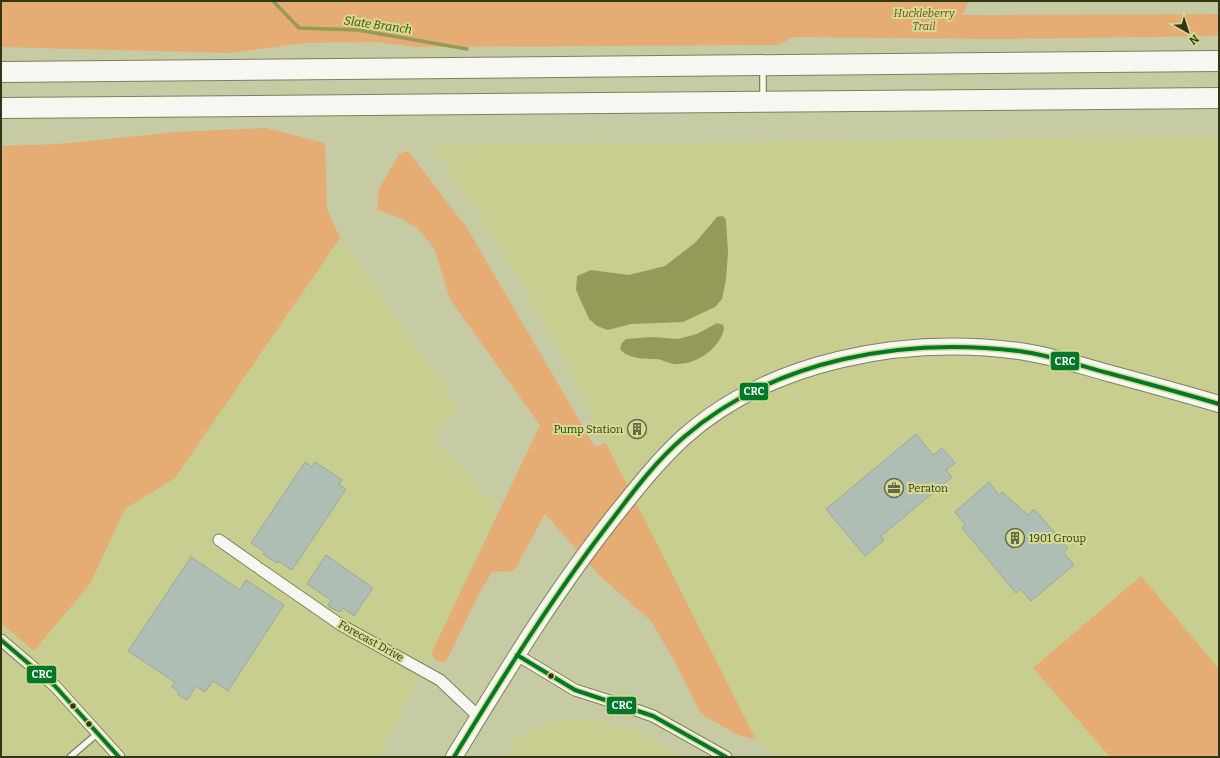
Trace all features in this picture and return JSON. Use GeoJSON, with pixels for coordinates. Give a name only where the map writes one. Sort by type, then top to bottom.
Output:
{"type":"FeatureCollection","features":[{"type":"Feature","properties":{"kind":"highway"},"geometry":{"type":"LineString","coordinates":[[1,72],[1219,62]]}},
{"type":"Feature","properties":{"kind":"highway"},"geometry":{"type":"LineString","coordinates":[[1,108],[1219,98]]}},
{"type":"Feature","properties":{"kind":"main road"},"geometry":{"type":"LineString","coordinates":[[454,757],[517,655],[577,564],[662,458],[690,432],[727,406],[752,391],[796,373],[833,362],[890,350],[940,346],[977,347],[1021,352],[1065,361],[1219,404]]}},
{"type":"Feature","properties":{"kind":"street","name":"Forecast Drive"},"geometry":{"type":"LineString","coordinates":[[219,540],[341,625],[440,680],[479,717]]}},
{"type":"Feature","properties":{"kind":"street"},"geometry":{"type":"LineString","coordinates":[[1,640],[55,686],[119,757]]}},
{"type":"Feature","properties":{"kind":"street"},"geometry":{"type":"LineString","coordinates":[[517,655],[575,690],[653,716],[726,757]]}},
{"type":"Feature","properties":{"kind":"lane"},"geometry":{"type":"LineString","coordinates":[[763,65],[763,102]]}},
{"type":"Feature","properties":{"kind":"lane"},"geometry":{"type":"LineString","coordinates":[[70,757],[98,733]]}},
{"type":"Feature","properties":{"kind":"shaded area"},"geometry":{"type":"Polygon","coordinates":[[[1219,137],[1219,757],[782,757],[756,740],[547,327],[488,228],[433,145],[1219,137]]]}},
{"type":"Feature","properties":{"kind":"shaded area"},"geometry":{"type":"Polygon","coordinates":[[[723,216],[726,220],[728,252],[726,280],[722,299],[715,307],[683,322],[631,324],[608,330],[597,326],[589,319],[576,290],[577,276],[591,270],[629,275],[665,266],[696,242],[717,217],[723,216]]]}},
{"type":"Feature","properties":{"kind":"shaded area"},"geometry":{"type":"Polygon","coordinates":[[[340,238],[457,404],[433,439],[493,502],[495,510],[494,518],[431,654],[379,757],[1,757],[1,623],[33,651],[41,642],[90,584],[125,509],[175,478],[340,238]]]}},
{"type":"Feature","properties":{"kind":"shaded area"},"geometry":{"type":"Polygon","coordinates":[[[717,323],[723,325],[724,329],[722,336],[707,354],[693,361],[675,364],[657,359],[637,358],[627,355],[620,349],[622,343],[626,339],[652,337],[678,339],[697,334],[717,323]]]}},
{"type":"Feature","properties":{"kind":"shaded area"},"geometry":{"type":"Polygon","coordinates":[[[577,718],[605,722],[632,729],[682,757],[503,757],[512,743],[523,733],[535,727],[562,719],[577,718]]]}},
{"type":"Feature","properties":{"kind":"green space","name":"Huckleberry Trail"},"geometry":{"type":"Polygon","coordinates":[[[1,1],[969,1],[962,15],[1219,14],[1219,36],[996,39],[790,37],[786,41],[776,45],[416,47],[375,42],[305,43],[229,53],[1,47],[1,1]]]}},
{"type":"Feature","properties":{"kind":"green space"},"geometry":{"type":"Polygon","coordinates":[[[266,128],[325,143],[327,209],[340,238],[175,478],[125,509],[90,584],[34,651],[1,623],[1,146],[59,144],[176,132],[266,128]]]}},
{"type":"Feature","properties":{"kind":"green space"},"geometry":{"type":"Polygon","coordinates":[[[408,151],[467,228],[595,447],[606,443],[756,740],[738,735],[701,714],[675,662],[651,621],[599,575],[545,514],[514,571],[492,572],[479,594],[446,662],[438,662],[431,654],[540,425],[450,299],[434,248],[418,229],[398,217],[377,210],[379,189],[399,154],[408,151]]]}},
{"type":"Feature","properties":{"kind":"green space"},"geometry":{"type":"Polygon","coordinates":[[[1141,576],[1219,669],[1219,757],[1110,757],[1033,668],[1141,576]]]}},
{"type":"Feature","properties":{"kind":"building","name":"Pump Station"},"geometry":{"type":"Polygon","coordinates":[[[639,419],[647,426],[635,438],[628,431],[639,419]]]}},
{"type":"Feature","properties":{"kind":"building"},"geometry":{"type":"Polygon","coordinates":[[[916,434],[933,455],[942,448],[955,463],[946,470],[952,477],[881,536],[884,540],[865,556],[826,509],[916,434]]]}},
{"type":"Feature","properties":{"kind":"building"},"geometry":{"type":"Polygon","coordinates":[[[305,462],[312,467],[315,462],[342,480],[339,485],[346,489],[292,570],[263,554],[265,552],[251,543],[305,462]]]}},
{"type":"Feature","properties":{"kind":"building","name":"1901 Group"},"geometry":{"type":"Polygon","coordinates":[[[989,482],[999,495],[1002,492],[1028,515],[1034,509],[1068,548],[1063,552],[1074,565],[1031,601],[1020,589],[1016,593],[962,528],[965,525],[955,512],[989,482]]]}},
{"type":"Feature","properties":{"kind":"building"},"geometry":{"type":"Polygon","coordinates":[[[326,555],[373,588],[354,616],[343,608],[340,612],[328,606],[331,600],[307,584],[326,555]]]}},
{"type":"Feature","properties":{"kind":"building"},"geometry":{"type":"Polygon","coordinates":[[[191,557],[240,590],[246,580],[284,605],[228,691],[213,681],[205,692],[196,686],[187,700],[177,694],[179,692],[172,687],[175,682],[128,651],[191,557]]]}},
{"type":"Feature","properties":{"kind":"waterway","name":"Slate Branch"},"geometry":{"type":"LineString","coordinates":[[273,1],[299,28],[358,30],[467,49]]}},
{"type":"Feature","properties":{"kind":"transit line","name":"CRC"},"geometry":{"type":"LineString","coordinates":[[454,757],[511,665],[571,575],[647,475],[684,437],[720,410],[758,389],[799,372],[842,360],[886,351],[975,347],[1019,351],[1064,360],[1219,404]]}},
{"type":"Feature","properties":{"kind":"transit line","name":"CRC"},"geometry":{"type":"LineString","coordinates":[[1,640],[55,686],[119,757]]}},
{"type":"Feature","properties":{"kind":"transit line","name":"CRC"},"geometry":{"type":"LineString","coordinates":[[517,655],[575,690],[653,716],[726,757]]}},
{"type":"Feature","properties":{"kind":"place","name":"Pump Station"},"geometry":{"type":"Point","coordinates":[637,429]}},
{"type":"Feature","properties":{"kind":"place","name":"Peraton"},"geometry":{"type":"Point","coordinates":[894,488]}},
{"type":"Feature","properties":{"kind":"place","name":"1901 Group"},"geometry":{"type":"Point","coordinates":[1015,538]}}]}
